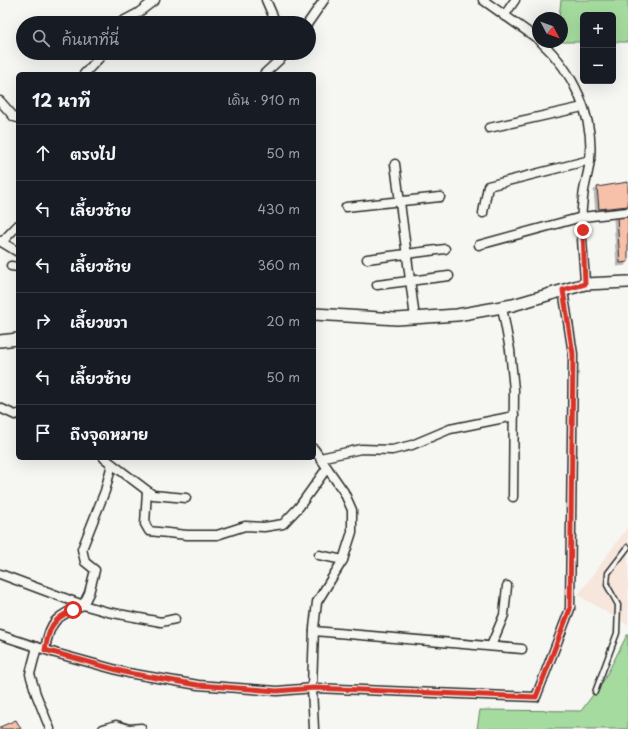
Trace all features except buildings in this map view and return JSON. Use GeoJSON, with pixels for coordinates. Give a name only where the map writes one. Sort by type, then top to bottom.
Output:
{"type":"FeatureCollection","features":[{"type":"Feature","properties":{"kind":"main road"},"geometry":{"type":"LineString","coordinates":[[316,314],[398,319],[457,315],[502,307],[585,284],[628,282]]}},
{"type":"Feature","properties":{"kind":"main road"},"geometry":{"type":"LineString","coordinates":[[0,341],[16,339]]}},
{"type":"Feature","properties":{"kind":"street"},"geometry":{"type":"LineString","coordinates":[[132,16],[155,0]]}},
{"type":"Feature","properties":{"kind":"street"},"geometry":{"type":"LineString","coordinates":[[266,0],[273,16]]}},
{"type":"Feature","properties":{"kind":"street"},"geometry":{"type":"LineString","coordinates":[[313,16],[324,0]]}},
{"type":"Feature","properties":{"kind":"street"},"geometry":{"type":"LineString","coordinates":[[483,0],[532,35]]}},
{"type":"Feature","properties":{"kind":"street"},"geometry":{"type":"LineString","coordinates":[[504,16],[515,0]]}},
{"type":"Feature","properties":{"kind":"street"},"geometry":{"type":"LineString","coordinates":[[547,48],[558,58],[575,86],[584,107],[590,130],[590,160],[582,199],[585,284]]}},
{"type":"Feature","properties":{"kind":"street"},"geometry":{"type":"LineString","coordinates":[[86,72],[97,60]]}},
{"type":"Feature","properties":{"kind":"street"},"geometry":{"type":"LineString","coordinates":[[266,72],[279,60]]}},
{"type":"Feature","properties":{"kind":"street"},"geometry":{"type":"LineString","coordinates":[[0,100],[16,118]]}},
{"type":"Feature","properties":{"kind":"street"},"geometry":{"type":"LineString","coordinates":[[489,128],[584,107]]}},
{"type":"Feature","properties":{"kind":"street"},"geometry":{"type":"LineString","coordinates":[[483,213],[488,186],[590,160]]}},
{"type":"Feature","properties":{"kind":"street"},"geometry":{"type":"LineString","coordinates":[[395,164],[415,318]]}},
{"type":"Feature","properties":{"kind":"street"},"geometry":{"type":"LineString","coordinates":[[346,207],[440,197]]}},
{"type":"Feature","properties":{"kind":"street"},"geometry":{"type":"LineString","coordinates":[[479,246],[582,217],[628,212]]}},
{"type":"Feature","properties":{"kind":"street"},"geometry":{"type":"LineString","coordinates":[[16,227],[1,241],[16,251]]}},
{"type":"Feature","properties":{"kind":"street"},"geometry":{"type":"LineString","coordinates":[[367,258],[445,249]]}},
{"type":"Feature","properties":{"kind":"street"},"geometry":{"type":"LineString","coordinates":[[377,285],[449,276]]}},
{"type":"Feature","properties":{"kind":"street"},"geometry":{"type":"LineString","coordinates":[[0,635],[128,673],[198,685],[277,691],[312,688],[536,697],[570,609],[573,354],[563,290]]}},
{"type":"Feature","properties":{"kind":"street"},"geometry":{"type":"LineString","coordinates":[[502,307],[510,350],[514,390],[513,497]]}},
{"type":"Feature","properties":{"kind":"street"},"geometry":{"type":"LineString","coordinates":[[0,408],[16,415]]}},
{"type":"Feature","properties":{"kind":"street"},"geometry":{"type":"LineString","coordinates":[[320,458],[361,449],[392,450],[412,445],[450,429],[514,416]]}},
{"type":"Feature","properties":{"kind":"street"},"geometry":{"type":"LineString","coordinates":[[314,729],[312,688],[314,631],[317,602],[343,560],[352,532],[352,510],[344,492],[316,452]]}},
{"type":"Feature","properties":{"kind":"street"},"geometry":{"type":"LineString","coordinates":[[107,460],[153,495],[186,498]]}},
{"type":"Feature","properties":{"kind":"street"},"geometry":{"type":"LineString","coordinates":[[50,729],[30,674],[49,629],[63,614],[83,605],[89,593],[95,570],[85,562],[82,549],[105,491],[112,464]]}},
{"type":"Feature","properties":{"kind":"street"},"geometry":{"type":"LineString","coordinates":[[148,491],[145,524],[149,531],[187,535],[216,535],[245,526],[264,527],[283,524],[299,508],[327,468]]}},
{"type":"Feature","properties":{"kind":"street"},"geometry":{"type":"LineString","coordinates":[[318,555],[343,560]]}},
{"type":"Feature","properties":{"kind":"street"},"geometry":{"type":"LineString","coordinates":[[0,574],[83,605],[161,622],[175,619]]}},
{"type":"Feature","properties":{"kind":"street"},"geometry":{"type":"LineString","coordinates":[[491,646],[504,615],[507,586]]}},
{"type":"Feature","properties":{"kind":"street"},"geometry":{"type":"LineString","coordinates":[[314,631],[522,649]]}},
{"type":"Feature","properties":{"kind":"street"},"geometry":{"type":"LineString","coordinates":[[104,729],[116,725],[129,728],[141,728]]}},
{"type":"Feature","properties":{"kind":"lane"},"geometry":{"type":"LineString","coordinates":[[595,692],[617,633],[618,605],[607,585],[608,572],[628,547]]}},
{"type":"Feature","properties":{"kind":"shaded area"},"geometry":{"type":"Polygon","coordinates":[[[628,527],[628,625],[578,595],[628,527]]]}},
{"type":"Feature","properties":{"kind":"green space"},"geometry":{"type":"Polygon","coordinates":[[[561,0],[628,0],[628,42],[616,42],[616,12],[580,12],[580,42],[568,42],[568,12],[560,12],[561,0]]]}},
{"type":"Feature","properties":{"kind":"green space"},"geometry":{"type":"Polygon","coordinates":[[[627,635],[628,729],[477,729],[480,710],[581,711],[604,680],[627,635]]]}},
{"type":"Feature","properties":{"kind":"route"},"geometry":{"type":"LineString","coordinates":[[73,610],[63,614],[49,629],[45,650],[128,673],[198,685],[277,691],[314,688],[536,697],[570,609],[573,354],[563,290],[585,284],[583,230]]}}]}
